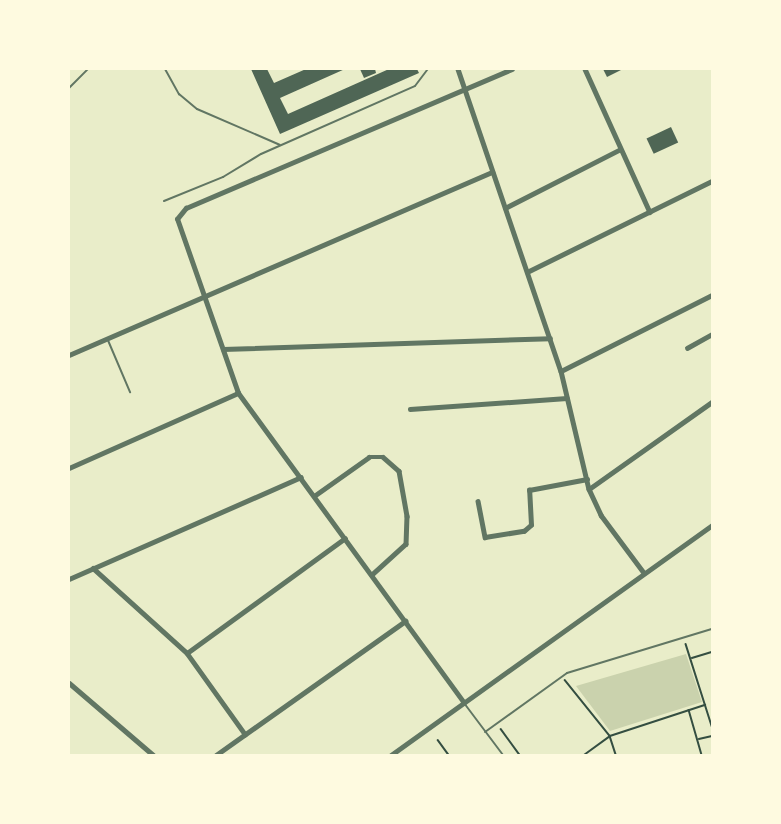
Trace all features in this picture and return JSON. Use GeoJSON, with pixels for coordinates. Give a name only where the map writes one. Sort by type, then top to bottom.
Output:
{"type":"FeatureCollection","features":[{"type":"Feature","properties":{"kind":"street"},"geometry":{"type":"LineString","coordinates":[[458,69],[561,370],[589,489],[601,515],[644,573]]}},
{"type":"Feature","properties":{"kind":"street"},"geometry":{"type":"LineString","coordinates":[[464,703],[238,393],[177,219],[186,208],[512,69]]}},
{"type":"Feature","properties":{"kind":"street"},"geometry":{"type":"LineString","coordinates":[[585,69],[619,150],[650,212]]}},
{"type":"Feature","properties":{"kind":"street"},"geometry":{"type":"LineString","coordinates":[[505,208],[619,150]]}},
{"type":"Feature","properties":{"kind":"street"},"geometry":{"type":"LineString","coordinates":[[69,355],[492,172]]}},
{"type":"Feature","properties":{"kind":"street"},"geometry":{"type":"LineString","coordinates":[[527,272],[712,181]]}},
{"type":"Feature","properties":{"kind":"street"},"geometry":{"type":"LineString","coordinates":[[561,370],[712,295]]}},
{"type":"Feature","properties":{"kind":"street"},"geometry":{"type":"LineString","coordinates":[[687,348],[712,334]]}},
{"type":"Feature","properties":{"kind":"street"},"geometry":{"type":"LineString","coordinates":[[223,349],[550,338]]}},
{"type":"Feature","properties":{"kind":"street"},"geometry":{"type":"LineString","coordinates":[[69,468],[238,393]]}},
{"type":"Feature","properties":{"kind":"street"},"geometry":{"type":"LineString","coordinates":[[410,409],[567,398]]}},
{"type":"Feature","properties":{"kind":"street"},"geometry":{"type":"LineString","coordinates":[[589,489],[712,402]]}},
{"type":"Feature","properties":{"kind":"street"},"geometry":{"type":"LineString","coordinates":[[314,496],[369,458],[383,457],[399,471],[407,516],[406,544],[372,575]]}},
{"type":"Feature","properties":{"kind":"street"},"geometry":{"type":"LineString","coordinates":[[69,579],[301,477]]}},
{"type":"Feature","properties":{"kind":"street"},"geometry":{"type":"LineString","coordinates":[[478,501],[485,537],[524,531],[531,525],[529,490],[587,479]]}},
{"type":"Feature","properties":{"kind":"street"},"geometry":{"type":"LineString","coordinates":[[391,755],[712,525]]}},
{"type":"Feature","properties":{"kind":"street"},"geometry":{"type":"LineString","coordinates":[[187,653],[345,538]]}},
{"type":"Feature","properties":{"kind":"street"},"geometry":{"type":"LineString","coordinates":[[93,568],[187,653],[245,734]]}},
{"type":"Feature","properties":{"kind":"street"},"geometry":{"type":"LineString","coordinates":[[216,755],[405,621]]}},
{"type":"Feature","properties":{"kind":"street"},"geometry":{"type":"LineString","coordinates":[[69,683],[153,755]]}},
{"type":"Feature","properties":{"kind":"lane"},"geometry":{"type":"LineString","coordinates":[[69,88],[88,69]]}},
{"type":"Feature","properties":{"kind":"lane"},"geometry":{"type":"LineString","coordinates":[[165,69],[179,94],[197,109],[280,145]]}},
{"type":"Feature","properties":{"kind":"lane"},"geometry":{"type":"LineString","coordinates":[[164,201],[223,177],[280,145],[415,86],[428,69]]}},
{"type":"Feature","properties":{"kind":"lane"},"geometry":{"type":"LineString","coordinates":[[107,338],[130,392]]}},
{"type":"Feature","properties":{"kind":"lane"},"geometry":{"type":"LineString","coordinates":[[485,732],[562,676],[712,629]]}},
{"type":"Feature","properties":{"kind":"lane"},"geometry":{"type":"LineString","coordinates":[[464,703],[502,755]]}},
{"type":"Feature","properties":{"kind":"path"},"geometry":{"type":"LineString","coordinates":[[684,637],[712,726]]}},
{"type":"Feature","properties":{"kind":"path"},"geometry":{"type":"LineString","coordinates":[[691,658],[712,651]]}},
{"type":"Feature","properties":{"kind":"path"},"geometry":{"type":"LineString","coordinates":[[562,676],[610,736],[616,755]]}},
{"type":"Feature","properties":{"kind":"path"},"geometry":{"type":"LineString","coordinates":[[584,755],[610,736],[705,705]]}},
{"type":"Feature","properties":{"kind":"path"},"geometry":{"type":"LineString","coordinates":[[689,710],[702,755]]}},
{"type":"Feature","properties":{"kind":"path"},"geometry":{"type":"LineString","coordinates":[[497,723],[520,755]]}},
{"type":"Feature","properties":{"kind":"path"},"geometry":{"type":"LineString","coordinates":[[698,739],[712,736]]}},
{"type":"Feature","properties":{"kind":"path"},"geometry":{"type":"LineString","coordinates":[[438,740],[449,755]]}},
{"type":"Feature","properties":{"kind":"green space"},"geometry":{"type":"Polygon","coordinates":[[[686,654],[702,702],[610,731],[576,686],[686,654]]]}},
{"type":"Feature","properties":{"kind":"building"},"geometry":{"type":"Polygon","coordinates":[[[251,69],[267,69],[274,83],[306,69],[345,69],[280,98],[288,114],[389,69],[417,69],[419,73],[280,134],[251,69]]]}},
{"type":"Feature","properties":{"kind":"building"},"geometry":{"type":"Polygon","coordinates":[[[360,69],[375,69],[376,73],[364,78],[360,69]]]}},
{"type":"Feature","properties":{"kind":"building"},"geometry":{"type":"Polygon","coordinates":[[[603,69],[623,69],[607,77],[603,69]]]}},
{"type":"Feature","properties":{"kind":"building"},"geometry":{"type":"Polygon","coordinates":[[[671,127],[678,142],[654,154],[647,138],[671,127]]]}}]}
